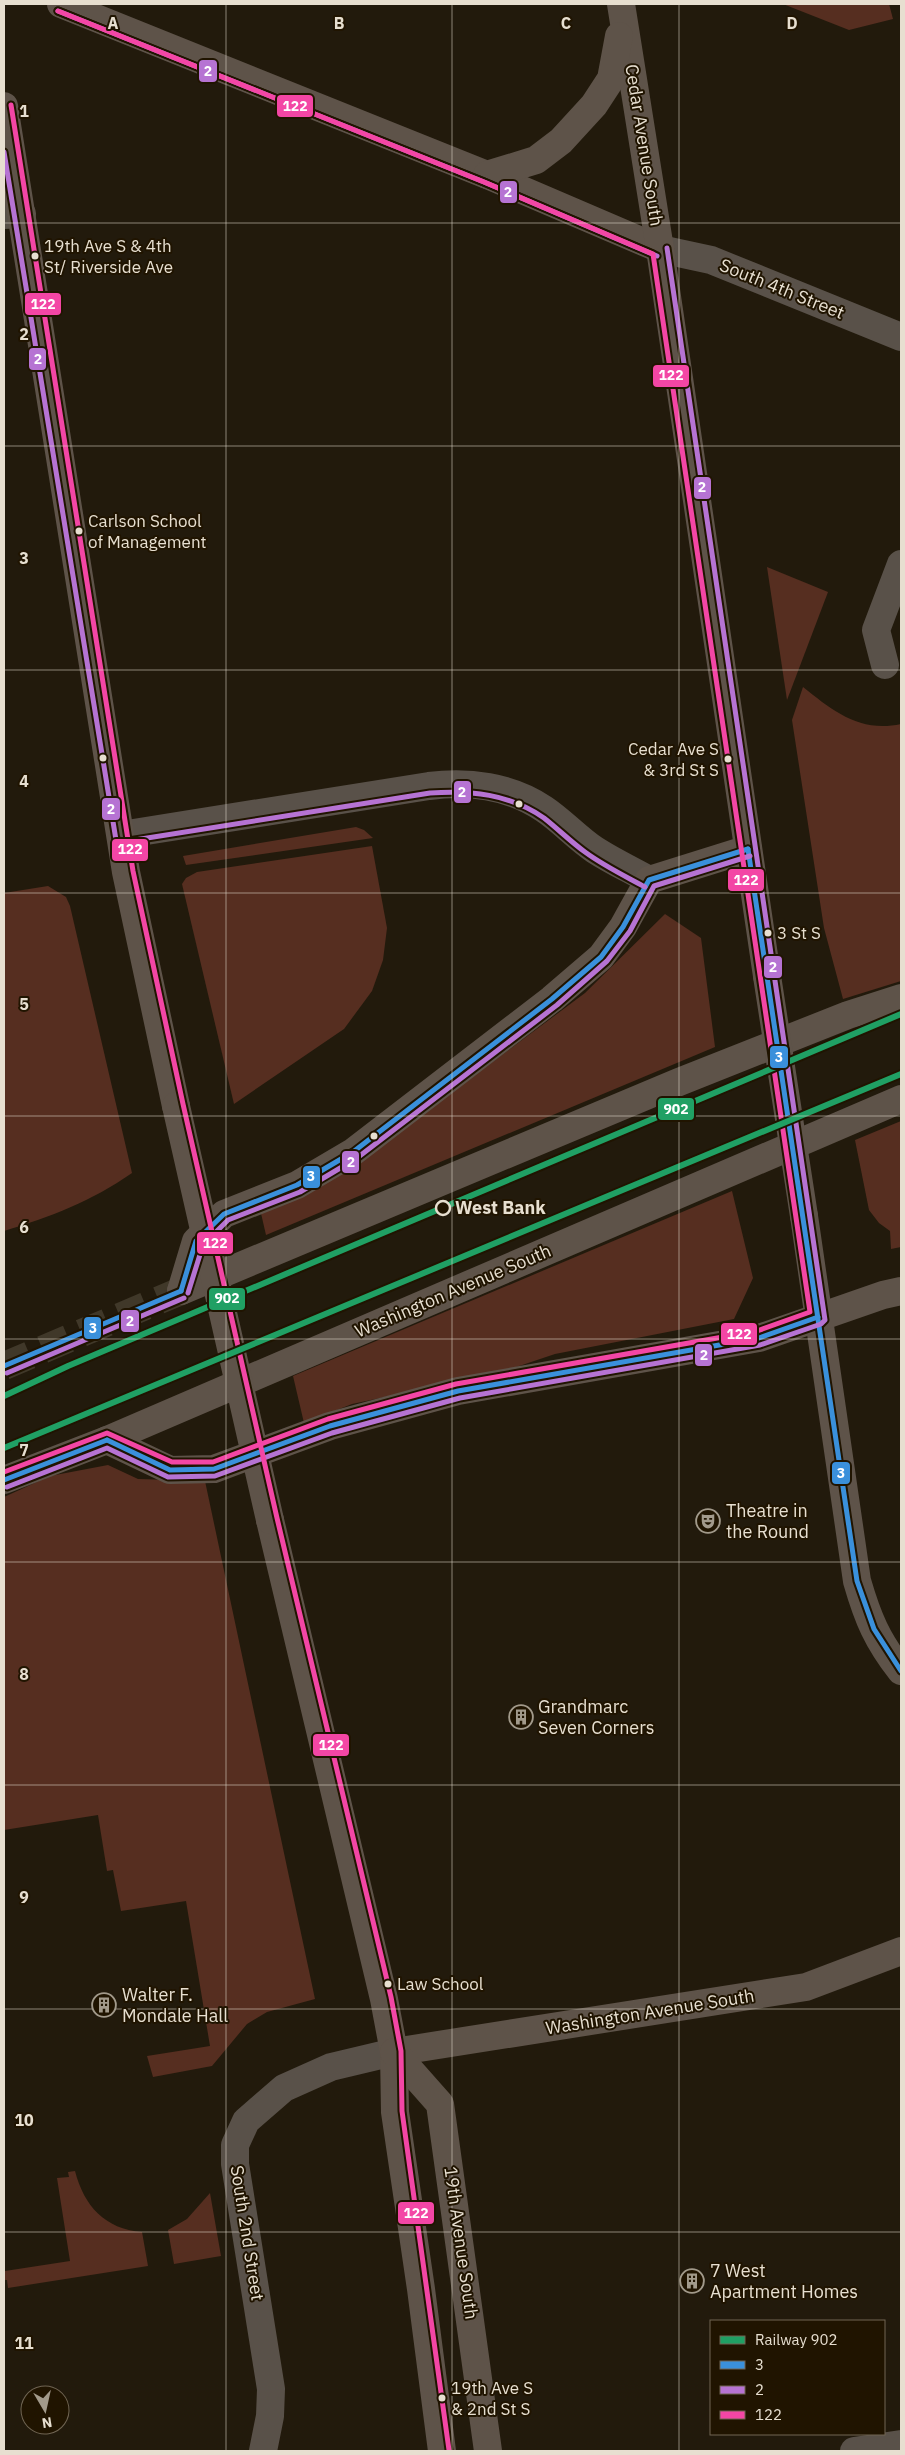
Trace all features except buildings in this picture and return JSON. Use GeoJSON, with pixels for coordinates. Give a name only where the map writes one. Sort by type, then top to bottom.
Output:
{"type":"FeatureCollection","features":[{"type":"Feature","properties":{"kind":"street"},"geometry":{"type":"LineString","coordinates":[[61,4],[487,175],[660,249]]}},
{"type":"Feature","properties":{"kind":"street"},"geometry":{"type":"LineString","coordinates":[[487,175],[536,160],[561,141],[594,105],[611,80],[622,9]]}},
{"type":"Feature","properties":{"kind":"street","name":"Cedar Avenue South"},"geometry":{"type":"LineString","coordinates":[[622,9],[660,249],[857,1582],[867,1618],[888,1654],[901,1671]]}},
{"type":"Feature","properties":{"kind":"street"},"geometry":{"type":"LineString","coordinates":[[4,106],[13,215],[126,872],[176,1106],[270,1520],[384,1999],[394,2052],[395,2112],[442,2451]]}},
{"type":"Feature","properties":{"kind":"street","name":"South 4th Street"},"geometry":{"type":"LineString","coordinates":[[660,249],[711,260],[901,336]]}},
{"type":"Feature","properties":{"kind":"street"},"geometry":{"type":"LineString","coordinates":[[885,665],[876,630],[901,564]]}},
{"type":"Feature","properties":{"kind":"street"},"geometry":{"type":"LineString","coordinates":[[121,835],[429,786],[445,784],[495,787],[543,808],[594,849],[649,880]]}},
{"type":"Feature","properties":{"kind":"street"},"geometry":{"type":"LineString","coordinates":[[748,850],[649,880],[623,927],[601,957],[552,1000],[353,1152],[297,1185],[224,1214],[196,1241],[181,1291],[679,1082],[848,1015],[901,998]]}},
{"type":"Feature","properties":{"kind":"street","name":"Washington Avenue South"},"geometry":{"type":"LineString","coordinates":[[4,1480],[107,1440],[901,1099]]}},
{"type":"Feature","properties":{"kind":"street"},"geometry":{"type":"LineString","coordinates":[[107,1440],[170,1470],[214,1469],[330,1426],[458,1391],[759,1338],[883,1295],[901,1291]]}},
{"type":"Feature","properties":{"kind":"street","name":"Washington Avenue South"},"geometry":{"type":"LineString","coordinates":[[394,2052],[806,1987],[901,1951]]}},
{"type":"Feature","properties":{"kind":"street","name":"South 2nd Street"},"geometry":{"type":"LineString","coordinates":[[263,2451],[270,2416],[271,2389],[235,2164],[235,2145],[246,2121],[284,2088],[331,2067],[394,2052]]}},
{"type":"Feature","properties":{"kind":"street","name":"19th Avenue South"},"geometry":{"type":"LineString","coordinates":[[394,2052],[440,2104],[488,2451]]}},
{"type":"Feature","properties":{"kind":"street"},"geometry":{"type":"LineString","coordinates":[[854,2451],[901,2444]]}},
{"type":"Feature","properties":{"kind":"shaded area"},"geometry":{"type":"Polygon","coordinates":[[[783,4],[889,4],[893,19],[849,30],[783,4]]]}},
{"type":"Feature","properties":{"kind":"shaded area"},"geometry":{"type":"Polygon","coordinates":[[[767,567],[828,592],[787,700],[767,567]]]}},
{"type":"Feature","properties":{"kind":"shaded area"},"geometry":{"type":"Polygon","coordinates":[[[803,687],[836,712],[860,723],[886,726],[901,724],[901,981],[843,999],[824,928],[792,720],[803,687]]]}},
{"type":"Feature","properties":{"kind":"shaded area"},"geometry":{"type":"Polygon","coordinates":[[[356,827],[364,830],[373,838],[186,865],[183,856],[356,827]]]}},
{"type":"Feature","properties":{"kind":"shaded area"},"geometry":{"type":"Polygon","coordinates":[[[372,846],[387,928],[383,960],[372,991],[344,1029],[234,1104],[182,884],[186,878],[197,872],[372,846]]]}},
{"type":"Feature","properties":{"kind":"shaded area"},"geometry":{"type":"Polygon","coordinates":[[[48,886],[66,897],[70,906],[132,1173],[86,1200],[38,1220],[4,1231],[4,893],[48,886]]]}},
{"type":"Feature","properties":{"kind":"shaded area"},"geometry":{"type":"Polygon","coordinates":[[[665,914],[701,938],[715,1047],[266,1235],[260,1209],[360,1161],[585,993],[665,914]]]}},
{"type":"Feature","properties":{"kind":"shaded area"},"geometry":{"type":"Polygon","coordinates":[[[901,1121],[901,1247],[891,1249],[890,1231],[879,1223],[869,1210],[855,1140],[901,1121]]]}},
{"type":"Feature","properties":{"kind":"shaded area"},"geometry":{"type":"Polygon","coordinates":[[[732,1191],[753,1278],[734,1319],[555,1354],[498,1373],[352,1404],[304,1423],[293,1376],[732,1191]]]}},
{"type":"Feature","properties":{"kind":"shaded area"},"geometry":{"type":"Polygon","coordinates":[[[108,1465],[138,1479],[205,1481],[315,1999],[267,2012],[247,2024],[212,2066],[153,2077],[147,2056],[210,2046],[186,1901],[121,1911],[113,1870],[107,1871],[98,1815],[4,1830],[4,1497],[50,1476],[108,1465]]]}},
{"type":"Feature","properties":{"kind":"shaded area"},"geometry":{"type":"Polygon","coordinates":[[[75,2171],[84,2195],[98,2214],[117,2226],[142,2232],[148,2266],[8,2288],[7,2280],[4,2280],[4,2262],[5,2271],[70,2261],[57,2178],[69,2177],[68,2172],[75,2171]]]}},
{"type":"Feature","properties":{"kind":"shaded area"},"geometry":{"type":"Polygon","coordinates":[[[210,2193],[221,2256],[174,2264],[168,2230],[187,2219],[210,2193]]]}},
{"type":"Feature","properties":{"kind":"tunnel"},"geometry":{"type":"LineString","coordinates":[[4,1366],[181,1291]]}},
{"type":"Feature","properties":{"kind":"rail line","name":"902"},"geometry":{"type":"LineString","coordinates":[[4,1396],[68,1366],[901,1014]]}},
{"type":"Feature","properties":{"kind":"rail line","name":"902"},"geometry":{"type":"LineString","coordinates":[[4,1448],[901,1074]]}},
{"type":"Feature","properties":{"kind":"transit line","name":"2"},"geometry":{"type":"LineString","coordinates":[[58,11],[484,182],[657,256]]}},
{"type":"Feature","properties":{"kind":"transit line","name":"122"},"geometry":{"type":"LineString","coordinates":[[4,1472],[107,1433],[172,1462],[213,1462],[328,1419],[456,1384],[757,1331],[810,1312],[653,254],[484,182],[58,11]]}},
{"type":"Feature","properties":{"kind":"transit line","name":"122"},"geometry":{"type":"LineString","coordinates":[[11,105],[133,871],[183,1104],[277,1518],[391,1997],[401,2051],[402,2111],[449,2450]]}},
{"type":"Feature","properties":{"kind":"transit line","name":"2"},"geometry":{"type":"LineString","coordinates":[[4,152],[116,840],[122,842],[430,793],[475,793],[504,799],[531,810],[544,818],[592,857],[645,887]]}},
{"type":"Feature","properties":{"kind":"transit line","name":"2"},"geometry":{"type":"LineString","coordinates":[[7,1487],[107,1448],[168,1477],[215,1476],[332,1433],[460,1398],[760,1345],[821,1324],[825,1320],[667,248]]}},
{"type":"Feature","properties":{"kind":"transit line","name":"3"},"geometry":{"type":"LineString","coordinates":[[748,849],[857,1581],[874,1629],[901,1671]]}},
{"type":"Feature","properties":{"kind":"transit line","name":"3"},"geometry":{"type":"LineString","coordinates":[[181,1291],[196,1241],[224,1214],[297,1185],[353,1152],[552,999],[601,957],[623,927],[649,880],[748,849]]}},
{"type":"Feature","properties":{"kind":"transit line","name":"2"},"geometry":{"type":"LineString","coordinates":[[188,1293],[203,1245],[228,1220],[300,1192],[357,1158],[557,1005],[607,961],[630,931],[654,886],[750,856]]}},
{"type":"Feature","properties":{"kind":"transit line","name":"3"},"geometry":{"type":"LineString","coordinates":[[4,1366],[181,1291]]}},
{"type":"Feature","properties":{"kind":"transit line","name":"2"},"geometry":{"type":"LineString","coordinates":[[7,1373],[184,1298]]}},
{"type":"Feature","properties":{"kind":"transit line","name":"3"},"geometry":{"type":"LineString","coordinates":[[107,1440],[170,1470],[214,1469],[330,1426],[458,1391],[759,1338],[818,1317]]}},
{"type":"Feature","properties":{"kind":"transit line","name":"3"},"geometry":{"type":"LineString","coordinates":[[4,1480],[107,1440]]}},
{"type":"Feature","properties":{"kind":"place","name":"19th Ave S & 4th St/ Riverside Ave"},"geometry":{"type":"Point","coordinates":[35,256]}},
{"type":"Feature","properties":{"kind":"place","name":"Carlson School of Management"},"geometry":{"type":"Point","coordinates":[79,531]}},
{"type":"Feature","properties":{"kind":"place","name":"Cedar Ave S & 3rd St S"},"geometry":{"type":"Point","coordinates":[728,759]}},
{"type":"Feature","properties":{"kind":"place","name":"3 St S"},"geometry":{"type":"Point","coordinates":[768,933]}},
{"type":"Feature","properties":{"kind":"place","name":"West Bank"},"geometry":{"type":"Point","coordinates":[443,1208]}},
{"type":"Feature","properties":{"kind":"place","name":"Theatre in the Round"},"geometry":{"type":"Point","coordinates":[708,1521]}},
{"type":"Feature","properties":{"kind":"place","name":"Grandmarc Seven Corners"},"geometry":{"type":"Point","coordinates":[521,1717]}},
{"type":"Feature","properties":{"kind":"place","name":"Law School"},"geometry":{"type":"Point","coordinates":[388,1984]}},
{"type":"Feature","properties":{"kind":"place","name":"Walter F. Mondale Hall"},"geometry":{"type":"Point","coordinates":[104,2005]}},
{"type":"Feature","properties":{"kind":"place","name":"7 West Apartment Homes"},"geometry":{"type":"Point","coordinates":[692,2281]}},
{"type":"Feature","properties":{"kind":"place","name":"19th Ave S & 2nd St S"},"geometry":{"type":"Point","coordinates":[442,2398]}}]}
